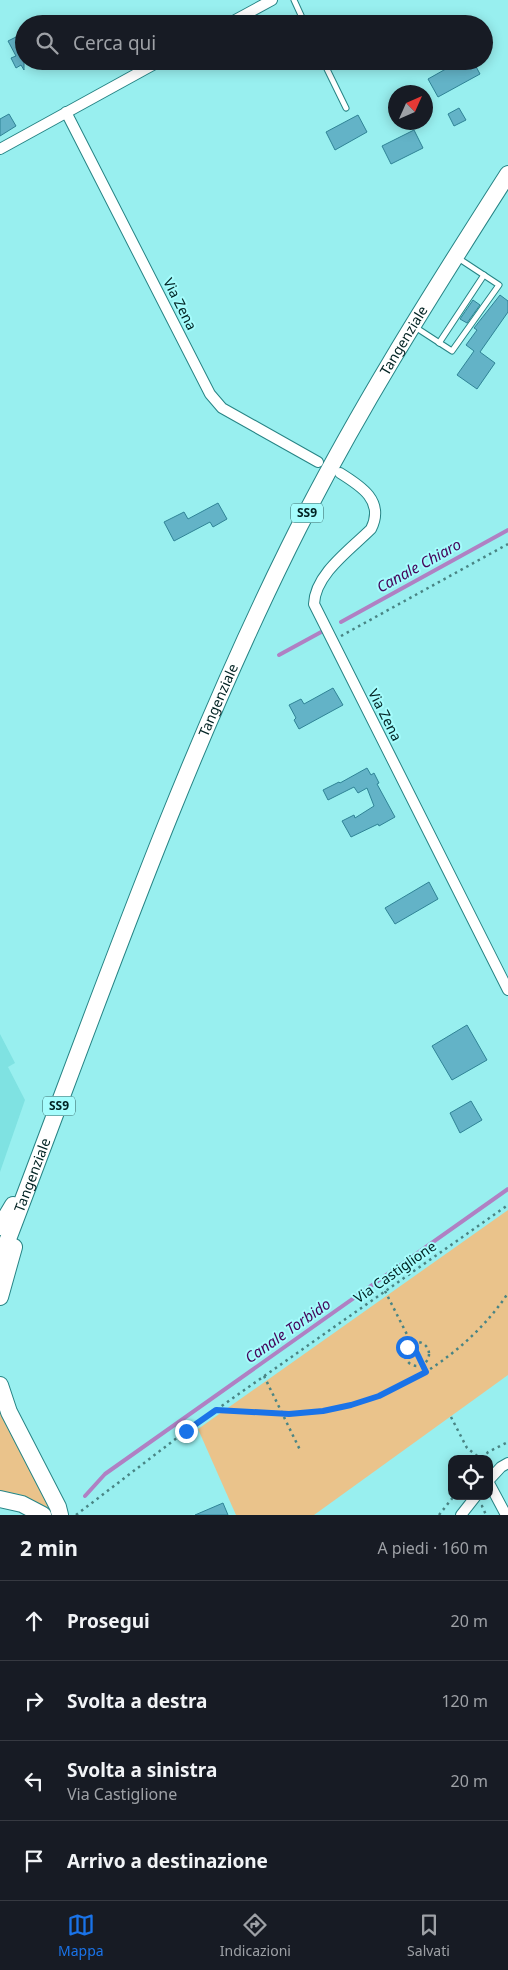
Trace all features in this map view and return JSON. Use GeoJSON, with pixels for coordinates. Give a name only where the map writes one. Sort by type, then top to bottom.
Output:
{"type":"FeatureCollection","features":[{"type":"Feature","properties":{"kind":"main road","name":"Tangenziale"},"geometry":{"type":"LineString","coordinates":[[0,1260],[186,774],[221,692],[302,522],[344,443],[412,326],[508,174]]}},
{"type":"Feature","properties":{"kind":"main road"},"geometry":{"type":"LineString","coordinates":[[0,1227],[33,1174]]}},
{"type":"Feature","properties":{"kind":"main road"},"geometry":{"type":"LineString","coordinates":[[0,1297],[33,1174]]}},
{"type":"Feature","properties":{"kind":"main road"},"geometry":{"type":"LineString","coordinates":[[0,1385],[9,1412],[58,1507],[60,1515]]}},
{"type":"Feature","properties":{"kind":"main road"},"geometry":{"type":"LineString","coordinates":[[0,1499],[22,1504],[43,1515]]}},
{"type":"Feature","properties":{"kind":"street"},"geometry":{"type":"LineString","coordinates":[[244,15],[272,0]]}},
{"type":"Feature","properties":{"kind":"street"},"geometry":{"type":"LineString","coordinates":[[0,149],[143,70]]}},
{"type":"Feature","properties":{"kind":"street","name":"Via Zena"},"geometry":{"type":"LineString","coordinates":[[66,112],[210,394],[222,408],[318,462]]}},
{"type":"Feature","properties":{"kind":"street","name":"Via Zena"},"geometry":{"type":"LineString","coordinates":[[340,474],[366,490],[372,499],[375,516],[371,529],[328,571],[317,587],[314,604],[508,990]]}},
{"type":"Feature","properties":{"kind":"street"},"geometry":{"type":"LineString","coordinates":[[493,1477],[501,1467],[508,1463]]}},
{"type":"Feature","properties":{"kind":"street"},"geometry":{"type":"LineString","coordinates":[[493,1490],[506,1515]]}},
{"type":"Feature","properties":{"kind":"street"},"geometry":{"type":"LineString","coordinates":[[461,1515],[473,1500]]}},
{"type":"Feature","properties":{"kind":"lane"},"geometry":{"type":"LineString","coordinates":[[294,0],[301,15]]}},
{"type":"Feature","properties":{"kind":"lane"},"geometry":{"type":"LineString","coordinates":[[328,70],[346,108]]}},
{"type":"Feature","properties":{"kind":"lane"},"geometry":{"type":"LineString","coordinates":[[412,326],[452,351],[499,285],[455,257]]}},
{"type":"Feature","properties":{"kind":"lane"},"geometry":{"type":"LineString","coordinates":[[439,343],[484,276]]}},
{"type":"Feature","properties":{"kind":"path"},"geometry":{"type":"LineString","coordinates":[[333,640],[508,544]]}},
{"type":"Feature","properties":{"kind":"path","name":"Via Castiglione"},"geometry":{"type":"LineString","coordinates":[[76,1515],[216,1410],[508,1205]]}},
{"type":"Feature","properties":{"kind":"path"},"geometry":{"type":"LineString","coordinates":[[385,1291],[426,1372]]}},
{"type":"Feature","properties":{"kind":"path"},"geometry":{"type":"LineString","coordinates":[[216,1410],[283,1414],[323,1411],[379,1396],[426,1372],[454,1352],[493,1314],[508,1293]]}},
{"type":"Feature","properties":{"kind":"path"},"geometry":{"type":"LineString","coordinates":[[412,1343],[423,1343],[428,1348],[429,1356],[423,1364],[413,1365],[406,1359],[406,1350],[412,1343]]}},
{"type":"Feature","properties":{"kind":"path"},"geometry":{"type":"LineString","coordinates":[[264,1376],[301,1452]]}},
{"type":"Feature","properties":{"kind":"path"},"geometry":{"type":"LineString","coordinates":[[451,1417],[466,1448],[476,1455]]}},
{"type":"Feature","properties":{"kind":"path"},"geometry":{"type":"LineString","coordinates":[[485,1455],[508,1442]]}},
{"type":"Feature","properties":{"kind":"path"},"geometry":{"type":"LineString","coordinates":[[440,1515],[451,1500]]}},
{"type":"Feature","properties":{"kind":"shaded area"},"geometry":{"type":"Polygon","coordinates":[[[0,1034],[15,1063],[8,1067],[25,1100],[0,1172],[0,1034]]]}},
{"type":"Feature","properties":{"kind":"shaded area"},"geometry":{"type":"Polygon","coordinates":[[[508,1210],[508,1375],[314,1515],[236,1515],[198,1429],[508,1210]]]}},
{"type":"Feature","properties":{"kind":"shaded area"},"geometry":{"type":"Polygon","coordinates":[[[0,1408],[51,1509],[19,1494],[0,1491],[0,1408]]]}},
{"type":"Feature","properties":{"kind":"building"},"geometry":{"type":"Polygon","coordinates":[[[15,38],[15,54],[8,41],[15,38]]]}},
{"type":"Feature","properties":{"kind":"building"},"geometry":{"type":"Polygon","coordinates":[[[15,56],[15,66],[11,58],[15,56]]]}},
{"type":"Feature","properties":{"kind":"building"},"geometry":{"type":"Polygon","coordinates":[[[444,70],[478,70],[480,74],[438,97],[428,79],[444,70]]]}},
{"type":"Feature","properties":{"kind":"building"},"geometry":{"type":"Polygon","coordinates":[[[459,108],[466,120],[454,126],[448,114],[459,108]]]}},
{"type":"Feature","properties":{"kind":"building"},"geometry":{"type":"Polygon","coordinates":[[[9,114],[16,126],[0,136],[0,119],[9,114]]]}},
{"type":"Feature","properties":{"kind":"building"},"geometry":{"type":"Polygon","coordinates":[[[358,115],[367,132],[335,150],[326,132],[358,115]]]}},
{"type":"Feature","properties":{"kind":"building"},"geometry":{"type":"Polygon","coordinates":[[[414,130],[423,148],[391,164],[382,146],[414,130]]]}},
{"type":"Feature","properties":{"kind":"building"},"geometry":{"type":"Polygon","coordinates":[[[500,295],[508,301],[508,312],[480,352],[495,363],[477,389],[457,375],[474,351],[466,345],[477,330],[474,328],[500,295]]]}},
{"type":"Feature","properties":{"kind":"building"},"geometry":{"type":"Polygon","coordinates":[[[473,300],[480,305],[467,323],[460,319],[473,300]]]}},
{"type":"Feature","properties":{"kind":"building"},"geometry":{"type":"Polygon","coordinates":[[[218,503],[227,519],[213,527],[210,522],[174,541],[164,522],[184,512],[188,519],[218,503]]]}},
{"type":"Feature","properties":{"kind":"building"},"geometry":{"type":"Polygon","coordinates":[[[333,688],[343,705],[299,729],[289,705],[301,699],[304,704],[333,688]]]}},
{"type":"Feature","properties":{"kind":"building"},"geometry":{"type":"Polygon","coordinates":[[[367,768],[371,775],[374,773],[379,783],[377,784],[395,817],[379,826],[378,824],[351,837],[342,821],[354,815],[355,818],[374,806],[367,788],[358,793],[354,787],[328,800],[323,790],[367,768]]]}},
{"type":"Feature","properties":{"kind":"building"},"geometry":{"type":"Polygon","coordinates":[[[429,882],[438,899],[395,924],[385,908],[429,882]]]}},
{"type":"Feature","properties":{"kind":"building"},"geometry":{"type":"Polygon","coordinates":[[[467,1025],[487,1060],[452,1080],[432,1046],[467,1025]]]}},
{"type":"Feature","properties":{"kind":"building"},"geometry":{"type":"Polygon","coordinates":[[[471,1101],[482,1120],[460,1133],[450,1113],[471,1101]]]}},
{"type":"Feature","properties":{"kind":"building"},"geometry":{"type":"Polygon","coordinates":[[[223,1503],[228,1515],[195,1515],[223,1503]]]}},
{"type":"Feature","properties":{"kind":"waterway","name":"Canale Chiaro"},"geometry":{"type":"LineString","coordinates":[[341,622],[508,530]]}},
{"type":"Feature","properties":{"kind":"waterway","name":"Canale Chiaro"},"geometry":{"type":"LineString","coordinates":[[279,655],[323,631]]}},
{"type":"Feature","properties":{"kind":"waterway","name":"Canale Torbido"},"geometry":{"type":"LineString","coordinates":[[85,1496],[105,1474],[508,1189]]}},
{"type":"Feature","properties":{"kind":"route"},"geometry":{"type":"LineString","coordinates":[[186,1431],[216,1410],[288,1414],[323,1411],[379,1396],[426,1372],[412,1343],[407,1347]]}}]}
